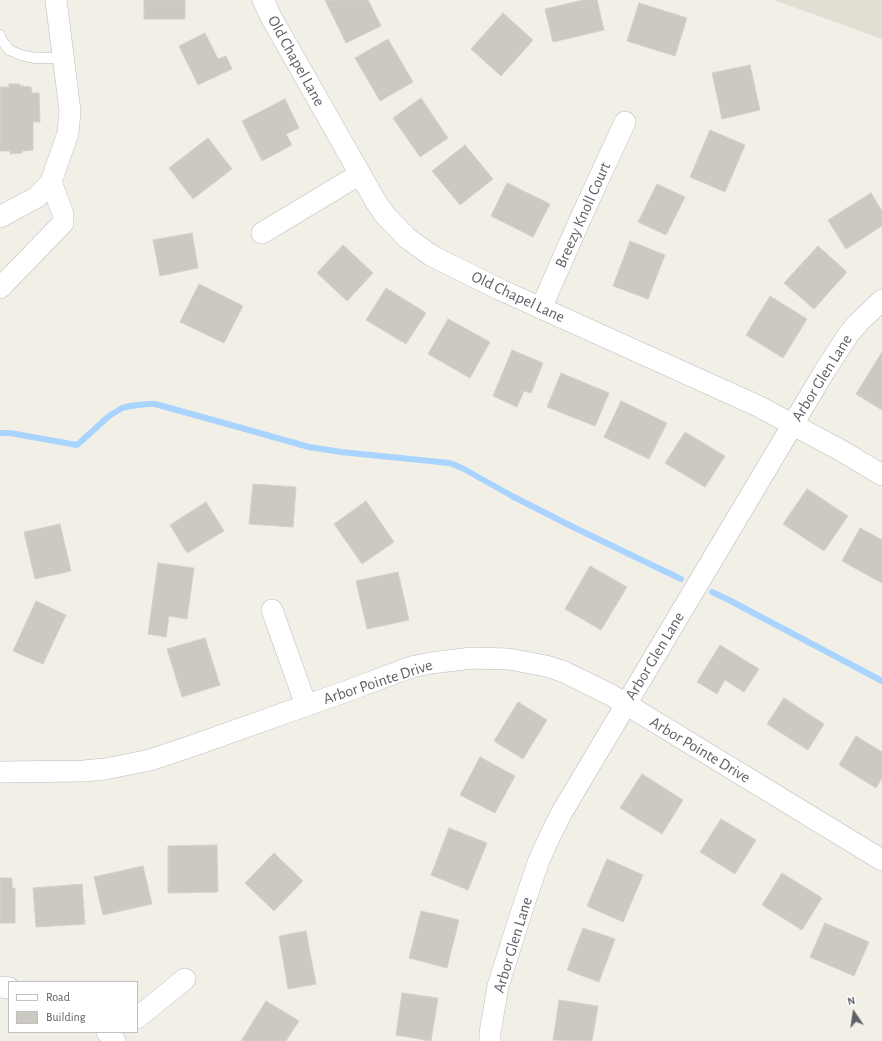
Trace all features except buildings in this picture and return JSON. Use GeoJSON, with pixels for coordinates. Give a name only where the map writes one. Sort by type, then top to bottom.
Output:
{"type":"FeatureCollection","features":[{"type":"Feature","properties":{"kind":"street"},"geometry":{"type":"LineString","coordinates":[[0,217],[37,197],[51,182],[68,133],[70,112],[56,0]]}},
{"type":"Feature","properties":{"kind":"street","name":"Old Chapel Lane"},"geometry":{"type":"LineString","coordinates":[[263,0],[271,17],[376,202],[385,215],[407,238],[432,256],[501,290],[758,406],[842,451],[882,475]]}},
{"type":"Feature","properties":{"kind":"street","name":"Breezy Knoll Court"},"geometry":{"type":"LineString","coordinates":[[541,308],[625,122]]}},
{"type":"Feature","properties":{"kind":"street"},"geometry":{"type":"LineString","coordinates":[[262,233],[360,174]]}},
{"type":"Feature","properties":{"kind":"street"},"geometry":{"type":"LineString","coordinates":[[0,288],[63,223],[63,214],[51,182]]}},
{"type":"Feature","properties":{"kind":"street","name":"Arbor Glen Lane"},"geometry":{"type":"LineString","coordinates":[[490,1041],[498,986],[539,860],[562,812],[824,372],[858,323],[882,300]]}},
{"type":"Feature","properties":{"kind":"street"},"geometry":{"type":"LineString","coordinates":[[272,610],[306,705]]}},
{"type":"Feature","properties":{"kind":"street","name":"Arbor Pointe Drive"},"geometry":{"type":"LineString","coordinates":[[0,772],[105,769],[150,760],[411,667],[432,662],[472,658],[509,659],[546,666],[562,671],[612,695],[882,860]]}},
{"type":"Feature","properties":{"kind":"street"},"geometry":{"type":"LineString","coordinates":[[138,1017],[185,979]]}},
{"type":"Feature","properties":{"kind":"lane"},"geometry":{"type":"LineString","coordinates":[[0,35],[1,39],[9,50],[21,55],[35,58],[63,58]]}},
{"type":"Feature","properties":{"kind":"shaded area"},"geometry":{"type":"Polygon","coordinates":[[[774,0],[882,0],[882,39],[774,0]]]}},
{"type":"Feature","properties":{"kind":"waterway"},"geometry":{"type":"LineString","coordinates":[[0,433],[10,433],[77,445],[109,416],[122,408],[155,404],[309,447],[341,452],[450,463],[573,527],[681,579]]}},
{"type":"Feature","properties":{"kind":"waterway"},"geometry":{"type":"LineString","coordinates":[[712,592],[882,681]]}}]}
